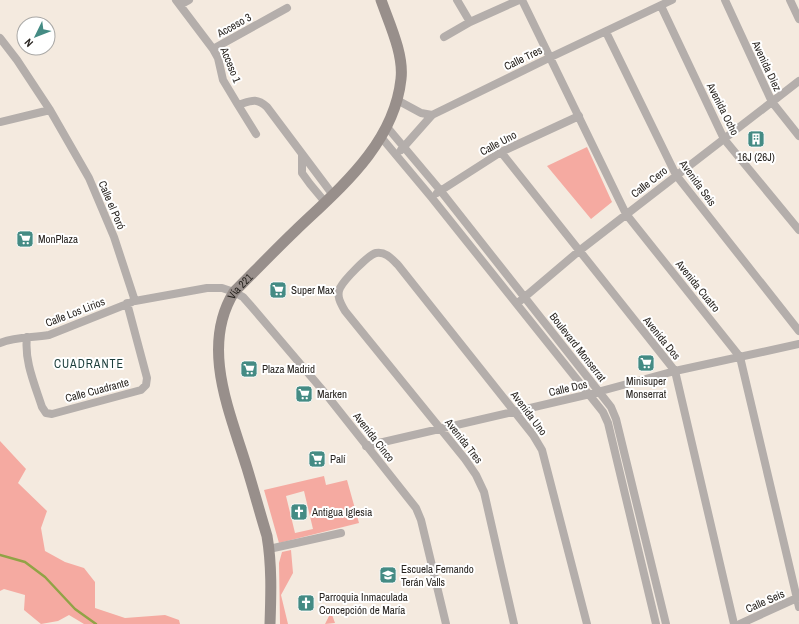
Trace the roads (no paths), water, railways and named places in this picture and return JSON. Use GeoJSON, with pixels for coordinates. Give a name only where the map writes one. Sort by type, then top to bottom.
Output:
{"type":"FeatureCollection","features":[{"type":"Feature","properties":{"kind":"main road","name":"Vía 221"},"geometry":{"type":"LineString","coordinates":[[270,624],[271,574],[267,536],[230,418],[220,373],[219,340],[221,324],[225,307],[234,292],[329,199],[366,159],[387,127],[397,100],[401,78],[400,58],[381,0]]}},
{"type":"Feature","properties":{"kind":"street"},"geometry":{"type":"LineString","coordinates":[[178,3],[190,0]]}},
{"type":"Feature","properties":{"kind":"street"},"geometry":{"type":"LineString","coordinates":[[457,0],[470,22]]}},
{"type":"Feature","properties":{"kind":"street"},"geometry":{"type":"LineString","coordinates":[[444,37],[470,22],[521,0]]}},
{"type":"Feature","properties":{"kind":"street","name":"Avenida Cuatro"},"geometry":{"type":"LineString","coordinates":[[521,0],[580,116],[626,214],[740,357],[799,607]]}},
{"type":"Feature","properties":{"kind":"street","name":"Calle Tres"},"geometry":{"type":"LineString","coordinates":[[396,155],[432,115],[672,0]]}},
{"type":"Feature","properties":{"kind":"street","name":"Avenida Diez"},"geometry":{"type":"LineString","coordinates":[[725,0],[772,102],[799,136]]}},
{"type":"Feature","properties":{"kind":"street"},"geometry":{"type":"LineString","coordinates":[[790,0],[799,19]]}},
{"type":"Feature","properties":{"kind":"street","name":"Acceso 1"},"geometry":{"type":"LineString","coordinates":[[178,3],[213,49],[218,58],[223,80],[256,134]]}},
{"type":"Feature","properties":{"kind":"street","name":"Avenida Ocho"},"geometry":{"type":"LineString","coordinates":[[661,6],[724,139],[799,230]]}},
{"type":"Feature","properties":{"kind":"street","name":"Acceso 3"},"geometry":{"type":"LineString","coordinates":[[213,49],[287,8]]}},
{"type":"Feature","properties":{"kind":"street","name":"Avenida Seis"},"geometry":{"type":"LineString","coordinates":[[606,32],[676,175],[799,331]]}},
{"type":"Feature","properties":{"kind":"street","name":"Calle el Poró"},"geometry":{"type":"LineString","coordinates":[[0,39],[17,60],[50,110],[89,178],[114,237],[131,302]]}},
{"type":"Feature","properties":{"kind":"street","name":"Calle Cero"},"geometry":{"type":"LineString","coordinates":[[517,305],[579,251],[799,81]]}},
{"type":"Feature","properties":{"kind":"street"},"geometry":{"type":"LineString","coordinates":[[238,105],[252,100],[259,100],[267,107],[302,154],[302,173],[310,184],[329,199]]}},
{"type":"Feature","properties":{"kind":"street"},"geometry":{"type":"LineString","coordinates":[[397,100],[422,113],[432,115]]}},
{"type":"Feature","properties":{"kind":"street"},"geometry":{"type":"LineString","coordinates":[[0,122],[50,110]]}},
{"type":"Feature","properties":{"kind":"street","name":"Calle Uno"},"geometry":{"type":"LineString","coordinates":[[432,198],[440,190],[501,152],[580,116]]}},
{"type":"Feature","properties":{"kind":"street","name":"Boulevard Monserrat"},"geometry":{"type":"LineString","coordinates":[[387,127],[440,190],[611,408],[616,419],[666,624]]}},
{"type":"Feature","properties":{"kind":"street","name":"Boulevard Monserrat"},"geometry":{"type":"LineString","coordinates":[[381,137],[432,198],[603,412],[608,423],[656,624]]}},
{"type":"Feature","properties":{"kind":"street","name":"Avenida Dos"},"geometry":{"type":"LineString","coordinates":[[501,152],[675,371],[734,624]]}},
{"type":"Feature","properties":{"kind":"street","name":"Avenida Tres"},"geometry":{"type":"LineString","coordinates":[[382,253],[377,253],[367,258],[347,279],[340,288],[339,299],[345,311],[440,428],[476,475],[484,492],[514,624]]}},
{"type":"Feature","properties":{"kind":"street","name":"Avenida Uno"},"geometry":{"type":"LineString","coordinates":[[382,253],[387,255],[398,265],[533,435],[542,450],[587,624]]}},
{"type":"Feature","properties":{"kind":"street"},"geometry":{"type":"LineString","coordinates":[[131,302],[207,288],[222,288],[234,292]]}},
{"type":"Feature","properties":{"kind":"street","name":"Avenida Cinco"},"geometry":{"type":"LineString","coordinates":[[234,292],[243,297],[325,393],[416,508],[421,520],[446,624]]}},
{"type":"Feature","properties":{"kind":"street","name":"Calle Cuadrante"},"geometry":{"type":"LineString","coordinates":[[27,337],[25,348],[27,357],[42,407],[46,413],[52,414],[140,390],[146,385],[147,378],[131,302]]}},
{"type":"Feature","properties":{"kind":"street","name":"Calle Los Lirios"},"geometry":{"type":"LineString","coordinates":[[0,343],[17,338],[49,335],[131,302]]}},
{"type":"Feature","properties":{"kind":"street","name":"Calle Dos"},"geometry":{"type":"LineString","coordinates":[[366,446],[590,394],[675,371],[799,344]]}},
{"type":"Feature","properties":{"kind":"street"},"geometry":{"type":"LineString","coordinates":[[269,549],[341,533]]}},
{"type":"Feature","properties":{"kind":"street","name":"Calle Seis"},"geometry":{"type":"LineString","coordinates":[[740,624],[798,598]]}},
{"type":"Feature","properties":{"kind":"waterway"},"geometry":{"type":"LineString","coordinates":[[0,555],[25,562],[45,577],[75,609],[96,624]]}},
{"type":"Feature","properties":{"kind":"place","name":"16J (26J)"},"geometry":{"type":"Point","coordinates":[756,139]}},
{"type":"Feature","properties":{"kind":"place","name":"MonPlaza"},"geometry":{"type":"Point","coordinates":[25,239]}},
{"type":"Feature","properties":{"kind":"place","name":"Super Max"},"geometry":{"type":"Point","coordinates":[278,290]}},
{"type":"Feature","properties":{"kind":"place","name":"Minisuper Monserrat"},"geometry":{"type":"Point","coordinates":[646,363]}},
{"type":"Feature","properties":{"kind":"place","name":"Plaza Madrid"},"geometry":{"type":"Point","coordinates":[249,369]}},
{"type":"Feature","properties":{"kind":"place","name":"Marken"},"geometry":{"type":"Point","coordinates":[304,394]}},
{"type":"Feature","properties":{"kind":"place","name":"Palí"},"geometry":{"type":"Point","coordinates":[317,459]}},
{"type":"Feature","properties":{"kind":"place","name":"Antigua Iglesia"},"geometry":{"type":"Point","coordinates":[299,512]}},
{"type":"Feature","properties":{"kind":"place","name":"Escuela Fernando Terán Valls"},"geometry":{"type":"Point","coordinates":[388,575]}},
{"type":"Feature","properties":{"kind":"place","name":"Parroquia Inmaculada Concepción de María"},"geometry":{"type":"Point","coordinates":[306,603]}},
{"type":"Feature","properties":{"kind":"district","name":"CUADRANTE"},"geometry":{"type":"Point","coordinates":[89,364]}}]}
